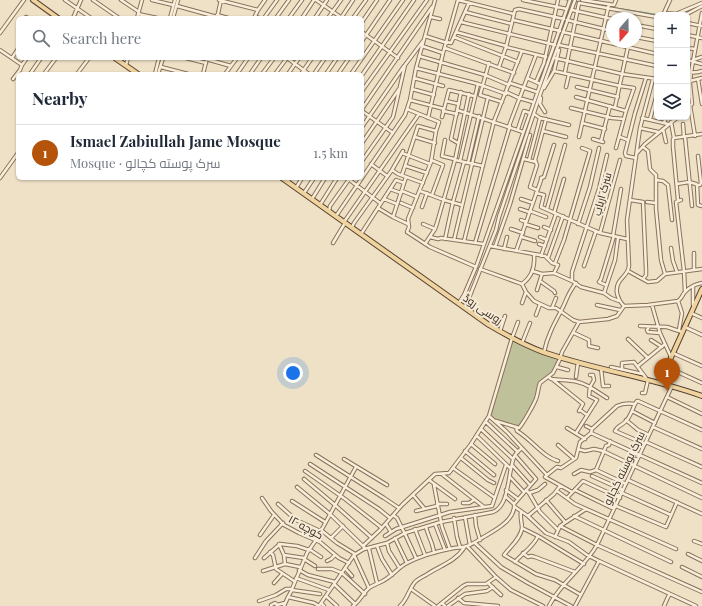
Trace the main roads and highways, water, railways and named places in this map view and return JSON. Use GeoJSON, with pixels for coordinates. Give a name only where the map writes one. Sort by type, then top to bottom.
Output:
{"type":"FeatureCollection","features":[{"type":"Feature","properties":{"kind":"main road"},"geometry":{"type":"LineString","coordinates":[[35,0],[55,16]]}},
{"type":"Feature","properties":{"kind":"main road"},"geometry":{"type":"LineString","coordinates":[[118,60],[135,72]]}},
{"type":"Feature","properties":{"kind":"main road","name":"روسی روڈ"},"geometry":{"type":"LineString","coordinates":[[289,180],[304,194],[465,308],[512,338],[544,352],[647,379],[702,396]]}},
{"type":"Feature","properties":{"kind":"main road"},"geometry":{"type":"LineString","coordinates":[[661,383],[669,368],[702,289]]}},
{"type":"Feature","properties":{"kind":"main road"},"geometry":{"type":"LineString","coordinates":[[661,383],[681,331],[702,294]]}},
{"type":"Feature","properties":{"kind":"waterway"},"geometry":{"type":"LineString","coordinates":[[566,0],[579,2]]}},
{"type":"Feature","properties":{"kind":"waterway"},"geometry":{"type":"LineString","coordinates":[[590,4],[607,6]]}},
{"type":"Feature","properties":{"kind":"waterway"},"geometry":{"type":"LineString","coordinates":[[610,7],[654,14]]}},
{"type":"Feature","properties":{"kind":"place","name":"Ismael Zabiullah Jame Mosque"},"geometry":{"type":"Point","coordinates":[667,391]}}]}
